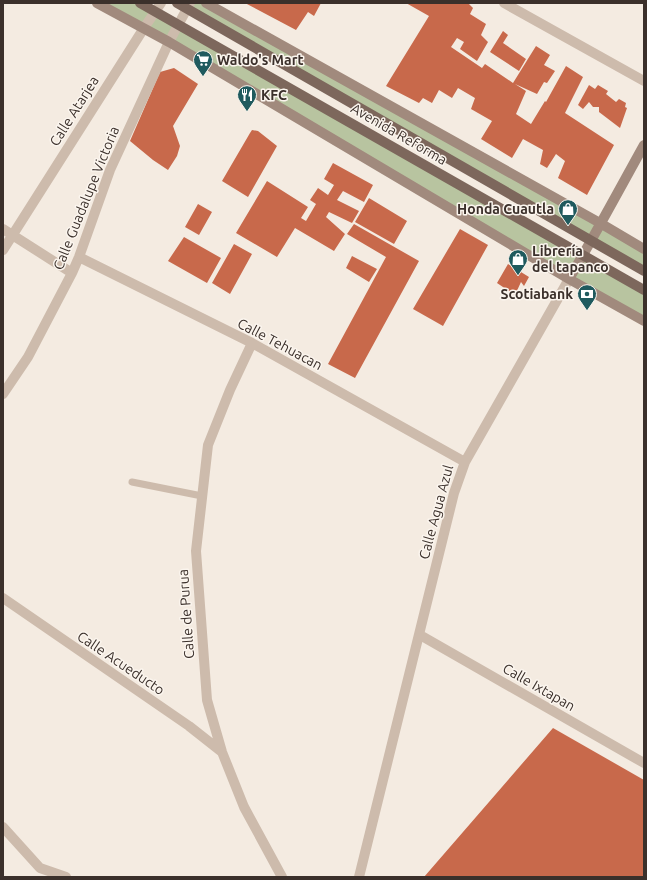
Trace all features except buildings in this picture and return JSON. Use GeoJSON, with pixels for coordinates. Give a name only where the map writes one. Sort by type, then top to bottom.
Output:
{"type":"FeatureCollection","features":[{"type":"Feature","properties":{"kind":"main road","name":"Avenida Reforma"},"geometry":{"type":"LineString","coordinates":[[140,3],[159,7],[178,25],[644,290]]}},
{"type":"Feature","properties":{"kind":"main road","name":"Avenida Reforma"},"geometry":{"type":"LineString","coordinates":[[177,3],[188,6],[644,271]]}},
{"type":"Feature","properties":{"kind":"street"},"geometry":{"type":"LineString","coordinates":[[97,3],[169,42],[569,279],[644,321]]}},
{"type":"Feature","properties":{"kind":"street"},"geometry":{"type":"LineString","coordinates":[[206,3],[600,223],[644,250]]}},
{"type":"Feature","properties":{"kind":"street"},"geometry":{"type":"LineString","coordinates":[[504,3],[644,81]]}},
{"type":"Feature","properties":{"kind":"street","name":"Calle Guadalupe Victoria"},"geometry":{"type":"LineString","coordinates":[[3,394],[28,358],[80,257],[110,170],[169,42],[188,6]]}},
{"type":"Feature","properties":{"kind":"street","name":"Calle Atarjea"},"geometry":{"type":"LineString","coordinates":[[3,250],[144,28],[159,7]]}},
{"type":"Feature","properties":{"kind":"street","name":"Calle Agua Azul"},"geometry":{"type":"LineString","coordinates":[[359,877],[454,493],[465,462],[644,145]]}},
{"type":"Feature","properties":{"kind":"street"},"geometry":{"type":"LineString","coordinates":[[3,229],[72,273]]}},
{"type":"Feature","properties":{"kind":"street","name":"Calle Tehuacan"},"geometry":{"type":"LineString","coordinates":[[80,257],[252,343],[465,462]]}},
{"type":"Feature","properties":{"kind":"street","name":"Calle de Purua"},"geometry":{"type":"LineString","coordinates":[[252,343],[230,390],[208,445],[196,551],[207,700],[222,752],[244,807],[282,877]]}},
{"type":"Feature","properties":{"kind":"street","name":"Calle Acueducto"},"geometry":{"type":"LineString","coordinates":[[3,598],[189,726],[222,752]]}},
{"type":"Feature","properties":{"kind":"street","name":"Calle Ixtapan"},"geometry":{"type":"LineString","coordinates":[[420,635],[644,763]]}},
{"type":"Feature","properties":{"kind":"street"},"geometry":{"type":"LineString","coordinates":[[3,827],[40,868],[66,877]]}},
{"type":"Feature","properties":{"kind":"lane"},"geometry":{"type":"LineString","coordinates":[[132,482],[202,496]]}},
{"type":"Feature","properties":{"kind":"green space"},"geometry":{"type":"Polygon","coordinates":[[[97,3],[140,3],[644,290],[644,321],[97,3]]]}},
{"type":"Feature","properties":{"kind":"green space"},"geometry":{"type":"Polygon","coordinates":[[[177,3],[206,3],[644,249],[644,271],[177,3]]]}},
{"type":"Feature","properties":{"kind":"place","name":"Waldo's Mart"},"geometry":{"type":"Point","coordinates":[203,77]}},
{"type":"Feature","properties":{"kind":"place","name":"KFC"},"geometry":{"type":"Point","coordinates":[247,112]}},
{"type":"Feature","properties":{"kind":"place","name":"Honda Cuautla"},"geometry":{"type":"Point","coordinates":[568,226]}},
{"type":"Feature","properties":{"kind":"place","name":"Librería del tapanco"},"geometry":{"type":"Point","coordinates":[518,276]}},
{"type":"Feature","properties":{"kind":"place","name":"Scotiabank"},"geometry":{"type":"Point","coordinates":[587,311]}}]}
